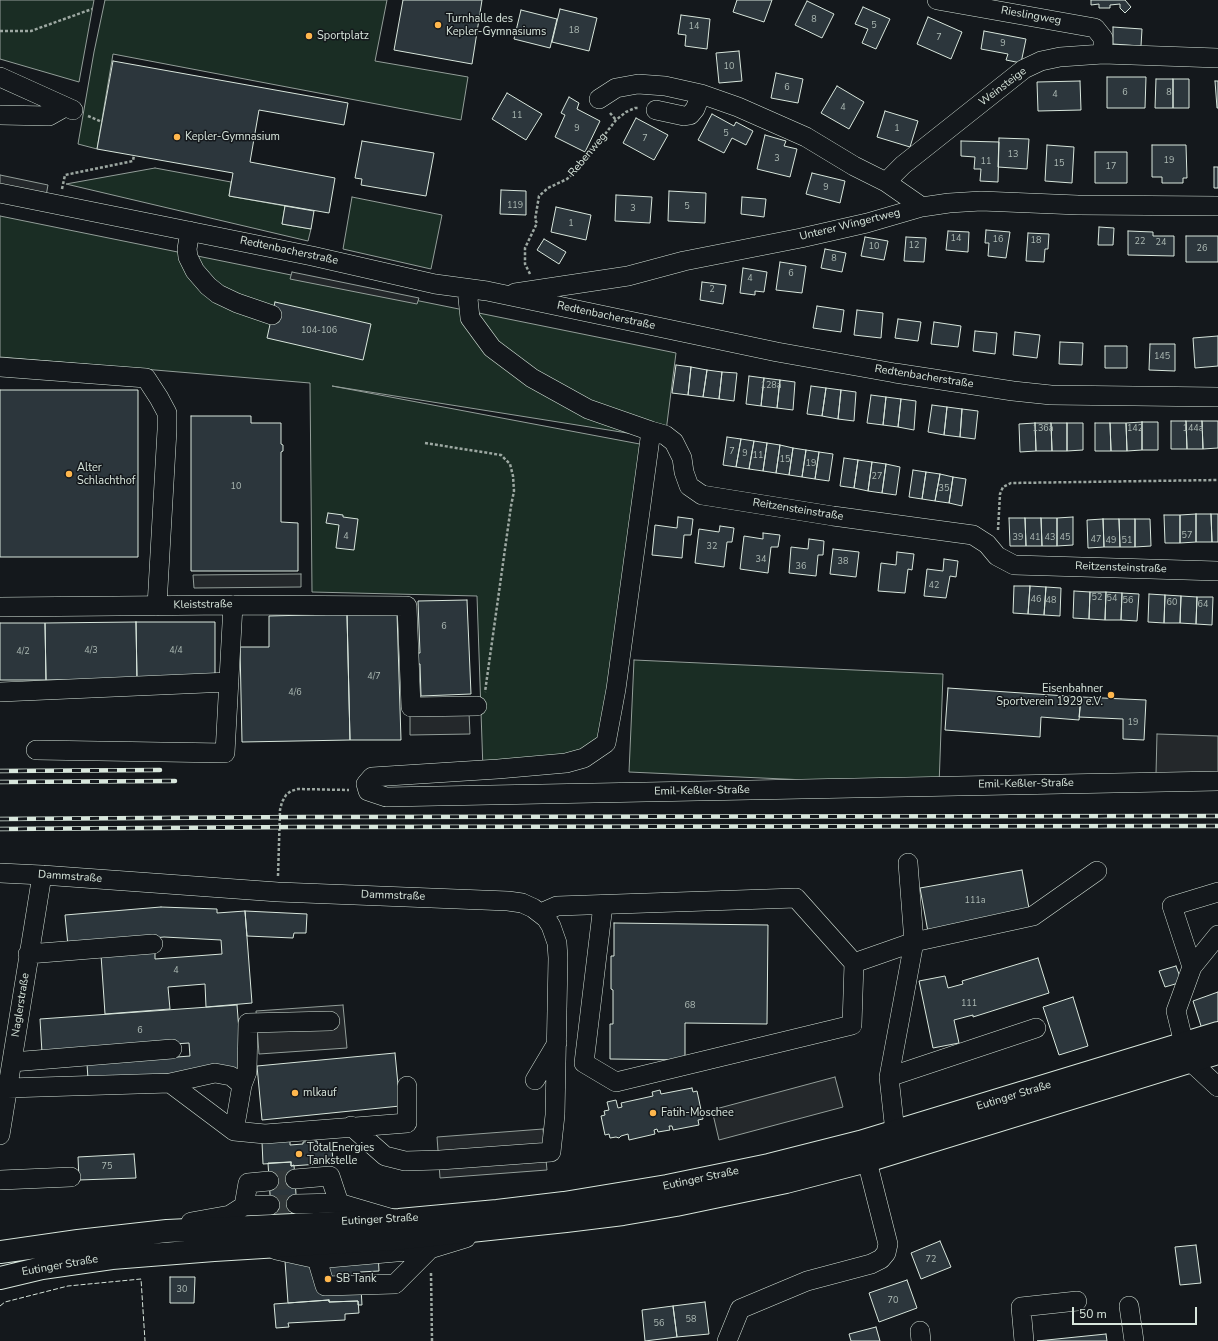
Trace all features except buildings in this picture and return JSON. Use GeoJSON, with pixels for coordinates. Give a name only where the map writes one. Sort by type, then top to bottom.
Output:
{"type":"FeatureCollection","features":[{"type":"Feature","properties":{"kind":"main road","name":"Eutinger Straße"},"geometry":{"type":"LineString","coordinates":[[0,1278],[42,1268],[112,1258],[261,1247],[394,1240],[623,1214],[676,1205],[786,1182],[867,1161],[1037,1109],[1187,1052],[1218,1033]]}},
{"type":"Feature","properties":{"kind":"main road","name":"Eutinger Straße"},"geometry":{"type":"LineString","coordinates":[[0,1252],[167,1231],[399,1220],[564,1203],[667,1186],[769,1165],[1187,1052],[1218,1053]]}},
{"type":"Feature","properties":{"kind":"main road"},"geometry":{"type":"LineString","coordinates":[[167,1231],[169,1253]]}},
{"type":"Feature","properties":{"kind":"street","name":"Rieslingweg"},"geometry":{"type":"LineString","coordinates":[[937,0],[1095,28],[1103,38],[1103,54]]}},
{"type":"Feature","properties":{"kind":"street","name":"Weinsteige"},"geometry":{"type":"LineString","coordinates":[[886,182],[903,165],[1024,69],[1041,61],[1060,57],[1103,54],[1218,58]]}},
{"type":"Feature","properties":{"kind":"street"},"geometry":{"type":"LineString","coordinates":[[0,77],[69,108],[49,116],[0,116]]}},
{"type":"Feature","properties":{"kind":"street"},"geometry":{"type":"LineString","coordinates":[[599,99],[616,88],[638,84],[665,86],[701,94],[738,107],[806,137],[854,166],[886,182],[922,207]]}},
{"type":"Feature","properties":{"kind":"street"},"geometry":{"type":"LineString","coordinates":[[656,110],[684,116],[690,115],[695,109],[701,94]]}},
{"type":"Feature","properties":{"kind":"street","name":"Redtenbacherstraße"},"geometry":{"type":"LineString","coordinates":[[0,193],[190,231],[313,249],[436,277],[467,289],[487,291],[777,352],[1013,391],[1051,395],[1218,397]]}},
{"type":"Feature","properties":{"kind":"street","name":"Unterer Wingertweg"},"geometry":{"type":"LineString","coordinates":[[487,291],[503,293],[521,292],[628,276],[684,261],[786,241],[867,223],[922,207],[949,203],[981,201],[1078,206],[1218,206]]}},
{"type":"Feature","properties":{"kind":"street"},"geometry":{"type":"LineString","coordinates":[[190,231],[187,249],[188,257],[195,271],[208,286],[218,294],[237,303],[272,315]]}},
{"type":"Feature","properties":{"kind":"street","name":"Reitzensteinstraße"},"geometry":{"type":"LineString","coordinates":[[467,289],[470,318],[492,348],[532,378],[588,409],[651,432],[665,435],[674,442],[682,458],[684,472],[689,486],[702,495],[833,516],[973,535],[987,544],[997,556],[1014,564],[1218,571]]}},
{"type":"Feature","properties":{"kind":"street"},"geometry":{"type":"LineString","coordinates":[[0,367],[146,378],[159,398],[166,413],[157,606]]}},
{"type":"Feature","properties":{"kind":"street"},"geometry":{"type":"LineString","coordinates":[[368,791],[366,784],[372,777],[498,769],[566,762],[584,758],[606,744],[616,689],[651,432]]}},
{"type":"Feature","properties":{"kind":"street"},"geometry":{"type":"LineString","coordinates":[[36,750],[225,753],[233,605]]}},
{"type":"Feature","properties":{"kind":"street","name":"Kleiststraße"},"geometry":{"type":"LineString","coordinates":[[0,607],[233,605],[407,606],[411,707],[477,706]]}},
{"type":"Feature","properties":{"kind":"street"},"geometry":{"type":"LineString","coordinates":[[0,692],[229,682]]}},
{"type":"Feature","properties":{"kind":"street","name":"Emil-Keßler-Straße"},"geometry":{"type":"LineString","coordinates":[[368,791],[386,797],[1213,778]]}},
{"type":"Feature","properties":{"kind":"street"},"geometry":{"type":"LineString","coordinates":[[895,1132],[889,1077],[914,942],[908,864]]}},
{"type":"Feature","properties":{"kind":"street"},"geometry":{"type":"LineString","coordinates":[[854,963],[914,942],[1033,916],[1097,871]]}},
{"type":"Feature","properties":{"kind":"street","name":"Dammstraße"},"geometry":{"type":"LineString","coordinates":[[0,873],[42,874],[278,892],[508,901],[522,903],[541,913],[551,926],[557,943],[558,958],[555,1115],[552,1152],[405,1161],[385,1156],[352,1126]]}},
{"type":"Feature","properties":{"kind":"street","name":"Naglerstraße"},"geometry":{"type":"LineString","coordinates":[[0,1135],[42,874]]}},
{"type":"Feature","properties":{"kind":"street"},"geometry":{"type":"LineString","coordinates":[[1192,967],[1172,906],[1218,892]]}},
{"type":"Feature","properties":{"kind":"street"},"geometry":{"type":"LineString","coordinates":[[541,913],[558,906],[796,898],[854,963],[852,1024],[616,1082],[584,1063],[603,905]]}},
{"type":"Feature","properties":{"kind":"street"},"geometry":{"type":"LineString","coordinates":[[1218,935],[1192,967],[1176,1011],[1187,1052],[1218,1087]]}},
{"type":"Feature","properties":{"kind":"street"},"geometry":{"type":"LineString","coordinates":[[28,954],[153,944]]}},
{"type":"Feature","properties":{"kind":"street"},"geometry":{"type":"LineString","coordinates":[[234,1131],[242,1085],[247,1072],[248,1023],[330,1022]]}},
{"type":"Feature","properties":{"kind":"street"},"geometry":{"type":"LineString","coordinates":[[889,1077],[1036,1028]]}},
{"type":"Feature","properties":{"kind":"street"},"geometry":{"type":"LineString","coordinates":[[535,1080],[557,1042]]}},
{"type":"Feature","properties":{"kind":"street"},"geometry":{"type":"LineString","coordinates":[[12,1062],[172,1049]]}},
{"type":"Feature","properties":{"kind":"street"},"geometry":{"type":"LineString","coordinates":[[8,1088],[170,1083],[215,1073],[231,1076],[242,1085]]}},
{"type":"Feature","properties":{"kind":"street"},"geometry":{"type":"LineString","coordinates":[[170,1083],[234,1131],[265,1134],[352,1126],[407,1123],[407,1086]]}},
{"type":"Feature","properties":{"kind":"street"},"geometry":{"type":"LineString","coordinates":[[727,1341],[740,1309],[807,1281],[871,1264],[881,1259],[886,1253],[888,1244],[867,1161]]}},
{"type":"Feature","properties":{"kind":"street"},"geometry":{"type":"LineString","coordinates":[[295,1179],[330,1176],[338,1203]]}},
{"type":"Feature","properties":{"kind":"street"},"geometry":{"type":"LineString","coordinates":[[0,1180],[71,1177]]}},
{"type":"Feature","properties":{"kind":"street"},"geometry":{"type":"LineString","coordinates":[[244,1206],[248,1183],[269,1181]]}},
{"type":"Feature","properties":{"kind":"street"},"geometry":{"type":"LineString","coordinates":[[296,1204],[338,1203],[399,1220]]}},
{"type":"Feature","properties":{"kind":"street"},"geometry":{"type":"LineString","coordinates":[[113,1237],[130,1228],[198,1221],[230,1215],[244,1206],[270,1205]]}},
{"type":"Feature","properties":{"kind":"street"},"geometry":{"type":"LineString","coordinates":[[261,1247],[317,1259],[430,1248],[497,1229]]}},
{"type":"Feature","properties":{"kind":"street"},"geometry":{"type":"LineString","coordinates":[[317,1259],[325,1286],[395,1284],[430,1248]]}},
{"type":"Feature","properties":{"kind":"street"},"geometry":{"type":"LineString","coordinates":[[1024,1341],[1021,1307],[1077,1301]]}},
{"type":"Feature","properties":{"kind":"street"},"geometry":{"type":"LineString","coordinates":[[1130,1306],[1134,1341]]}},
{"type":"Feature","properties":{"kind":"path"},"geometry":{"type":"LineString","coordinates":[[0,31],[31,31],[92,10]]}},
{"type":"Feature","properties":{"kind":"path","name":"Rebenweg"},"geometry":{"type":"LineString","coordinates":[[547,288],[531,276],[525,264],[525,248],[537,223],[535,220],[539,196],[548,188],[567,179],[578,169],[616,120],[626,112],[635,108],[656,110]]}},
{"type":"Feature","properties":{"kind":"path"},"geometry":{"type":"LineString","coordinates":[[65,175],[133,161],[134,155]]}},
{"type":"Feature","properties":{"kind":"path"},"geometry":{"type":"LineString","coordinates":[[425,443],[501,455],[510,464],[514,476],[514,491],[484,695],[477,706]]}},
{"type":"Feature","properties":{"kind":"path"},"geometry":{"type":"LineString","coordinates":[[997,556],[1000,494],[1003,487],[1011,484],[1218,480]]}},
{"type":"Feature","properties":{"kind":"path"},"geometry":{"type":"LineString","coordinates":[[278,892],[280,810],[286,795],[291,791],[298,789],[368,791]]}},
{"type":"Feature","properties":{"kind":"path"},"geometry":{"type":"LineString","coordinates":[[431,1273],[432,1341]]}},
{"type":"Feature","properties":{"kind":"green space"},"geometry":{"type":"Polygon","coordinates":[[[0,0],[94,0],[79,82],[0,59],[0,0]]]}},
{"type":"Feature","properties":{"kind":"green space"},"geometry":{"type":"Polygon","coordinates":[[[105,0],[387,0],[375,61],[468,77],[461,120],[113,54],[97,149],[78,144],[94,52],[105,0]]]}},
{"type":"Feature","properties":{"kind":"green space"},"geometry":{"type":"Polygon","coordinates":[[[155,168],[231,182],[229,196],[285,206],[282,224],[311,229],[308,241],[66,184],[155,168]]]}},
{"type":"Feature","properties":{"kind":"green space"},"geometry":{"type":"Polygon","coordinates":[[[352,197],[442,215],[431,269],[343,249],[352,197]]]}},
{"type":"Feature","properties":{"kind":"green space"},"geometry":{"type":"Polygon","coordinates":[[[0,216],[676,353],[665,439],[332,386],[645,445],[606,743],[584,758],[483,770],[477,596],[312,592],[310,383],[0,357],[0,216]]]}},
{"type":"Feature","properties":{"kind":"green space"},"geometry":{"type":"Polygon","coordinates":[[[634,660],[943,674],[939,786],[629,772],[634,660]]]}},
{"type":"Feature","properties":{"kind":"shaded area"},"geometry":{"type":"Polygon","coordinates":[[[0,175],[48,185],[46,196],[0,187],[0,175]]]}},
{"type":"Feature","properties":{"kind":"shaded area"},"geometry":{"type":"Polygon","coordinates":[[[292,272],[419,298],[417,304],[290,279],[292,272]]]}},
{"type":"Feature","properties":{"kind":"shaded area"},"geometry":{"type":"Polygon","coordinates":[[[301,574],[301,587],[194,588],[193,575],[301,574]]]}},
{"type":"Feature","properties":{"kind":"shaded area"},"geometry":{"type":"Polygon","coordinates":[[[469,712],[470,734],[410,735],[410,713],[469,712]]]}},
{"type":"Feature","properties":{"kind":"shaded area"},"geometry":{"type":"Polygon","coordinates":[[[1157,734],[1218,736],[1218,773],[1156,774],[1157,734]]]}},
{"type":"Feature","properties":{"kind":"shaded area"},"geometry":{"type":"Polygon","coordinates":[[[343,1005],[347,1048],[259,1054],[256,1011],[343,1005]]]}},
{"type":"Feature","properties":{"kind":"shaded area"},"geometry":{"type":"Polygon","coordinates":[[[835,1077],[843,1107],[719,1140],[712,1110],[835,1077]]]}},
{"type":"Feature","properties":{"kind":"shaded area"},"geometry":{"type":"Polygon","coordinates":[[[543,1129],[547,1170],[440,1178],[437,1137],[543,1129]]]}},
{"type":"Feature","properties":{"kind":"tunnel"},"geometry":{"type":"LineString","coordinates":[[269,1181],[295,1179]]}},
{"type":"Feature","properties":{"kind":"tunnel"},"geometry":{"type":"LineString","coordinates":[[270,1205],[296,1204]]}},
{"type":"Feature","properties":{"kind":"railway"},"geometry":{"type":"LineString","coordinates":[[0,771],[160,770]]}},
{"type":"Feature","properties":{"kind":"railway"},"geometry":{"type":"LineString","coordinates":[[0,782],[175,781]]}},
{"type":"Feature","properties":{"kind":"railway"},"geometry":{"type":"LineString","coordinates":[[0,819],[303,817],[1218,816]]}},
{"type":"Feature","properties":{"kind":"railway"},"geometry":{"type":"LineString","coordinates":[[0,829],[303,827],[1218,826]]}},
{"type":"Feature","properties":{"kind":"fence"},"geometry":{"type":"LineString","coordinates":[[0,1306],[5,1302],[68,1286],[141,1279],[145,1341]]}},
{"type":"Feature","properties":{"kind":"place","name":"Turnhalle des Kepler-Gymnasiums"},"geometry":{"type":"Point","coordinates":[438,25]}},
{"type":"Feature","properties":{"kind":"place","name":"Sportplatz"},"geometry":{"type":"Point","coordinates":[309,36]}},
{"type":"Feature","properties":{"kind":"place","name":"Kepler-Gymnasium"},"geometry":{"type":"Point","coordinates":[177,137]}},
{"type":"Feature","properties":{"kind":"place","name":"Alter Schlachthof"},"geometry":{"type":"Point","coordinates":[69,474]}},
{"type":"Feature","properties":{"kind":"place","name":"Eisenbahner Sportverein 1929 e.V."},"geometry":{"type":"Point","coordinates":[1111,695]}},
{"type":"Feature","properties":{"kind":"place","name":"mlkauf"},"geometry":{"type":"Point","coordinates":[295,1093]}},
{"type":"Feature","properties":{"kind":"place","name":"Fatih-Moschee"},"geometry":{"type":"Point","coordinates":[653,1113]}},
{"type":"Feature","properties":{"kind":"place","name":"TotalEnergies Tankstelle"},"geometry":{"type":"Point","coordinates":[299,1154]}},
{"type":"Feature","properties":{"kind":"place","name":"SB Tank"},"geometry":{"type":"Point","coordinates":[328,1279]}}]}
